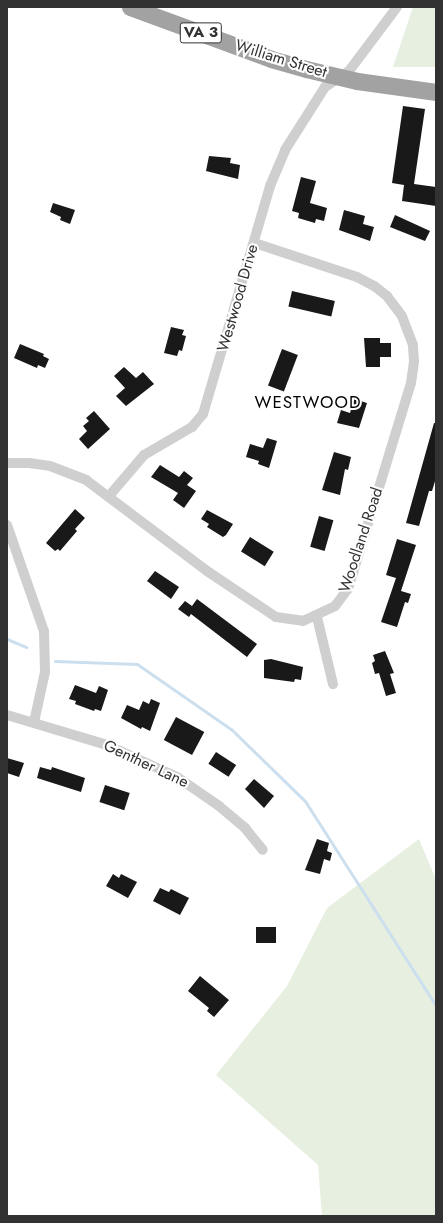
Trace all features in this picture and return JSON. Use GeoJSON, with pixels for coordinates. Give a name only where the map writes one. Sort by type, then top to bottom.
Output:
{"type":"FeatureCollection","features":[{"type":"Feature","properties":{"kind":"highway","name":"William Street"},"geometry":{"type":"LineString","coordinates":[[130,7],[271,59],[338,77],[436,92]]}},
{"type":"Feature","properties":{"kind":"street","name":"Westwood Drive"},"geometry":{"type":"LineString","coordinates":[[109,496],[144,455],[192,427],[203,414],[255,243],[270,186],[285,150],[325,87],[338,77],[350,71],[397,7]]}},
{"type":"Feature","properties":{"kind":"street","name":"Woodland Road"},"geometry":{"type":"LineString","coordinates":[[7,463],[29,462],[56,468],[86,480],[157,534],[265,612],[276,617],[297,622],[317,616],[335,606],[348,589],[412,383],[414,361],[413,345],[402,316],[387,296],[374,286],[357,277],[255,243]]}},
{"type":"Feature","properties":{"kind":"street"},"geometry":{"type":"LineString","coordinates":[[7,525],[44,631],[45,672],[34,722]]}},
{"type":"Feature","properties":{"kind":"street"},"geometry":{"type":"LineString","coordinates":[[317,616],[332,684]]}},
{"type":"Feature","properties":{"kind":"street","name":"Genther Lane"},"geometry":{"type":"LineString","coordinates":[[7,715],[107,745],[177,777],[219,806],[249,833],[263,850]]}},
{"type":"Feature","properties":{"kind":"green space"},"geometry":{"type":"Polygon","coordinates":[[[413,7],[436,7],[436,67],[393,67],[413,7]]]}},
{"type":"Feature","properties":{"kind":"green space"},"geometry":{"type":"Polygon","coordinates":[[[419,839],[436,880],[436,1216],[322,1216],[318,1165],[216,1075],[287,986],[327,908],[419,839]]]}},
{"type":"Feature","properties":{"kind":"building"},"geometry":{"type":"Polygon","coordinates":[[[403,106],[425,109],[414,184],[436,187],[436,206],[402,201],[404,185],[392,183],[403,106]]]}},
{"type":"Feature","properties":{"kind":"building"},"geometry":{"type":"Polygon","coordinates":[[[209,156],[231,158],[230,163],[240,165],[238,179],[206,171],[209,156]]]}},
{"type":"Feature","properties":{"kind":"building"},"geometry":{"type":"Polygon","coordinates":[[[301,177],[316,181],[310,203],[327,208],[324,221],[316,219],[315,223],[298,218],[299,213],[292,211],[301,177]]]}},
{"type":"Feature","properties":{"kind":"building"},"geometry":{"type":"Polygon","coordinates":[[[53,203],[75,210],[70,224],[60,220],[61,217],[50,212],[53,203]]]}},
{"type":"Feature","properties":{"kind":"building"},"geometry":{"type":"Polygon","coordinates":[[[344,210],[365,216],[363,224],[374,227],[370,241],[339,230],[344,210]]]}},
{"type":"Feature","properties":{"kind":"building"},"geometry":{"type":"Polygon","coordinates":[[[395,215],[430,231],[425,241],[390,227],[395,215]]]}},
{"type":"Feature","properties":{"kind":"building"},"geometry":{"type":"Polygon","coordinates":[[[292,291],[335,301],[331,316],[288,307],[292,291]]]}},
{"type":"Feature","properties":{"kind":"building"},"geometry":{"type":"Polygon","coordinates":[[[171,327],[184,330],[182,335],[186,336],[182,351],[179,350],[177,356],[164,353],[171,327]]]}},
{"type":"Feature","properties":{"kind":"building"},"geometry":{"type":"Polygon","coordinates":[[[364,338],[380,338],[380,343],[391,343],[391,357],[380,357],[380,367],[366,367],[364,338]]]}},
{"type":"Feature","properties":{"kind":"building"},"geometry":{"type":"Polygon","coordinates":[[[20,344],[44,354],[43,356],[49,359],[45,368],[38,365],[37,368],[14,358],[20,344]]]}},
{"type":"Feature","properties":{"kind":"building"},"geometry":{"type":"Polygon","coordinates":[[[282,349],[298,355],[284,392],[268,385],[282,349]]]}},
{"type":"Feature","properties":{"kind":"building"},"geometry":{"type":"Polygon","coordinates":[[[124,367],[136,378],[143,372],[154,384],[126,406],[116,396],[125,388],[114,376],[124,367]]]}},
{"type":"Feature","properties":{"kind":"building"},"geometry":{"type":"Polygon","coordinates":[[[354,399],[367,403],[359,428],[337,423],[341,410],[350,413],[354,399]]]}},
{"type":"Feature","properties":{"kind":"building"},"geometry":{"type":"Polygon","coordinates":[[[94,411],[110,429],[88,449],[79,439],[87,431],[83,426],[89,421],[86,418],[94,411]]]}},
{"type":"Feature","properties":{"kind":"building"},"geometry":{"type":"Polygon","coordinates":[[[434,423],[436,423],[436,478],[432,491],[429,491],[419,526],[406,523],[434,423]]]}},
{"type":"Feature","properties":{"kind":"building"},"geometry":{"type":"Polygon","coordinates":[[[267,438],[277,441],[269,468],[258,464],[259,461],[246,457],[250,444],[263,448],[267,438]]]}},
{"type":"Feature","properties":{"kind":"building"},"geometry":{"type":"Polygon","coordinates":[[[334,452],[351,457],[348,470],[345,469],[340,495],[322,490],[334,452]]]}},
{"type":"Feature","properties":{"kind":"building"},"geometry":{"type":"Polygon","coordinates":[[[160,465],[179,477],[184,471],[193,478],[187,485],[196,491],[184,508],[173,500],[178,493],[151,477],[160,465]]]}},
{"type":"Feature","properties":{"kind":"building"},"geometry":{"type":"Polygon","coordinates":[[[75,509],[85,518],[75,529],[77,531],[60,551],[58,549],[55,551],[46,543],[75,509]]]}},
{"type":"Feature","properties":{"kind":"building"},"geometry":{"type":"Polygon","coordinates":[[[207,510],[233,524],[226,535],[223,537],[207,527],[209,524],[201,519],[207,510]]]}},
{"type":"Feature","properties":{"kind":"building"},"geometry":{"type":"Polygon","coordinates":[[[319,516],[333,520],[325,551],[310,547],[319,516]]]}},
{"type":"Feature","properties":{"kind":"building"},"geometry":{"type":"Polygon","coordinates":[[[250,537],[274,552],[265,566],[241,551],[250,537]]]}},
{"type":"Feature","properties":{"kind":"building"},"geometry":{"type":"Polygon","coordinates":[[[397,539],[416,545],[401,591],[411,594],[408,603],[405,602],[397,627],[381,622],[396,578],[386,575],[397,539]]]}},
{"type":"Feature","properties":{"kind":"building"},"geometry":{"type":"Polygon","coordinates":[[[155,571],[179,587],[171,599],[147,581],[155,571]]]}},
{"type":"Feature","properties":{"kind":"building"},"geometry":{"type":"Polygon","coordinates":[[[197,599],[257,644],[247,657],[191,614],[189,617],[178,609],[185,601],[192,606],[197,599]]]}},
{"type":"Feature","properties":{"kind":"building"},"geometry":{"type":"Polygon","coordinates":[[[385,651],[394,673],[390,674],[396,693],[386,696],[379,673],[375,674],[372,663],[375,661],[373,655],[385,651]]]}},
{"type":"Feature","properties":{"kind":"building"},"geometry":{"type":"Polygon","coordinates":[[[271,659],[303,667],[301,680],[295,679],[294,682],[264,678],[264,660],[271,659]]]}},
{"type":"Feature","properties":{"kind":"building"},"geometry":{"type":"Polygon","coordinates":[[[75,685],[96,693],[99,686],[108,690],[101,711],[95,709],[94,711],[75,704],[76,701],[69,699],[75,685]]]}},
{"type":"Feature","properties":{"kind":"building"},"geometry":{"type":"Polygon","coordinates":[[[151,699],[160,703],[150,731],[142,727],[141,729],[121,718],[127,705],[139,710],[143,701],[149,704],[151,699]]]}},
{"type":"Feature","properties":{"kind":"building"},"geometry":{"type":"Polygon","coordinates":[[[176,717],[204,732],[192,755],[164,740],[176,717]]]}},
{"type":"Feature","properties":{"kind":"building"},"geometry":{"type":"Polygon","coordinates":[[[216,752],[236,765],[229,777],[208,764],[216,752]]]}},
{"type":"Feature","properties":{"kind":"building"},"geometry":{"type":"Polygon","coordinates":[[[7,758],[24,763],[19,777],[7,773],[7,758]]]}},
{"type":"Feature","properties":{"kind":"building"},"geometry":{"type":"Polygon","coordinates":[[[40,767],[51,770],[52,767],[85,778],[81,792],[37,778],[40,767]]]}},
{"type":"Feature","properties":{"kind":"building"},"geometry":{"type":"Polygon","coordinates":[[[254,779],[274,796],[264,808],[245,789],[254,779]]]}},
{"type":"Feature","properties":{"kind":"building"},"geometry":{"type":"Polygon","coordinates":[[[105,785],[130,793],[124,810],[99,802],[105,785]]]}},
{"type":"Feature","properties":{"kind":"building"},"geometry":{"type":"Polygon","coordinates":[[[317,839],[329,843],[327,851],[332,853],[330,861],[324,859],[320,874],[305,870],[317,839]]]}},
{"type":"Feature","properties":{"kind":"building"},"geometry":{"type":"Polygon","coordinates":[[[113,874],[119,878],[121,874],[137,882],[128,898],[106,886],[113,874]]]}},
{"type":"Feature","properties":{"kind":"building"},"geometry":{"type":"Polygon","coordinates":[[[160,888],[169,892],[171,889],[189,898],[180,915],[153,901],[160,888]]]}},
{"type":"Feature","properties":{"kind":"building"},"geometry":{"type":"Polygon","coordinates":[[[256,927],[276,927],[276,943],[256,943],[256,927]]]}},
{"type":"Feature","properties":{"kind":"building"},"geometry":{"type":"Polygon","coordinates":[[[200,976],[229,1000],[214,1017],[207,1011],[209,1008],[188,991],[200,976]]]}},
{"type":"Feature","properties":{"kind":"waterway"},"geometry":{"type":"LineString","coordinates":[[7,639],[26,647]]}},
{"type":"Feature","properties":{"kind":"waterway"},"geometry":{"type":"LineString","coordinates":[[55,661],[137,664],[231,729],[305,801],[436,1006]]}},
{"type":"Feature","properties":{"kind":"district","name":"WESTWOOD"},"geometry":{"type":"Point","coordinates":[308,403]}}]}
